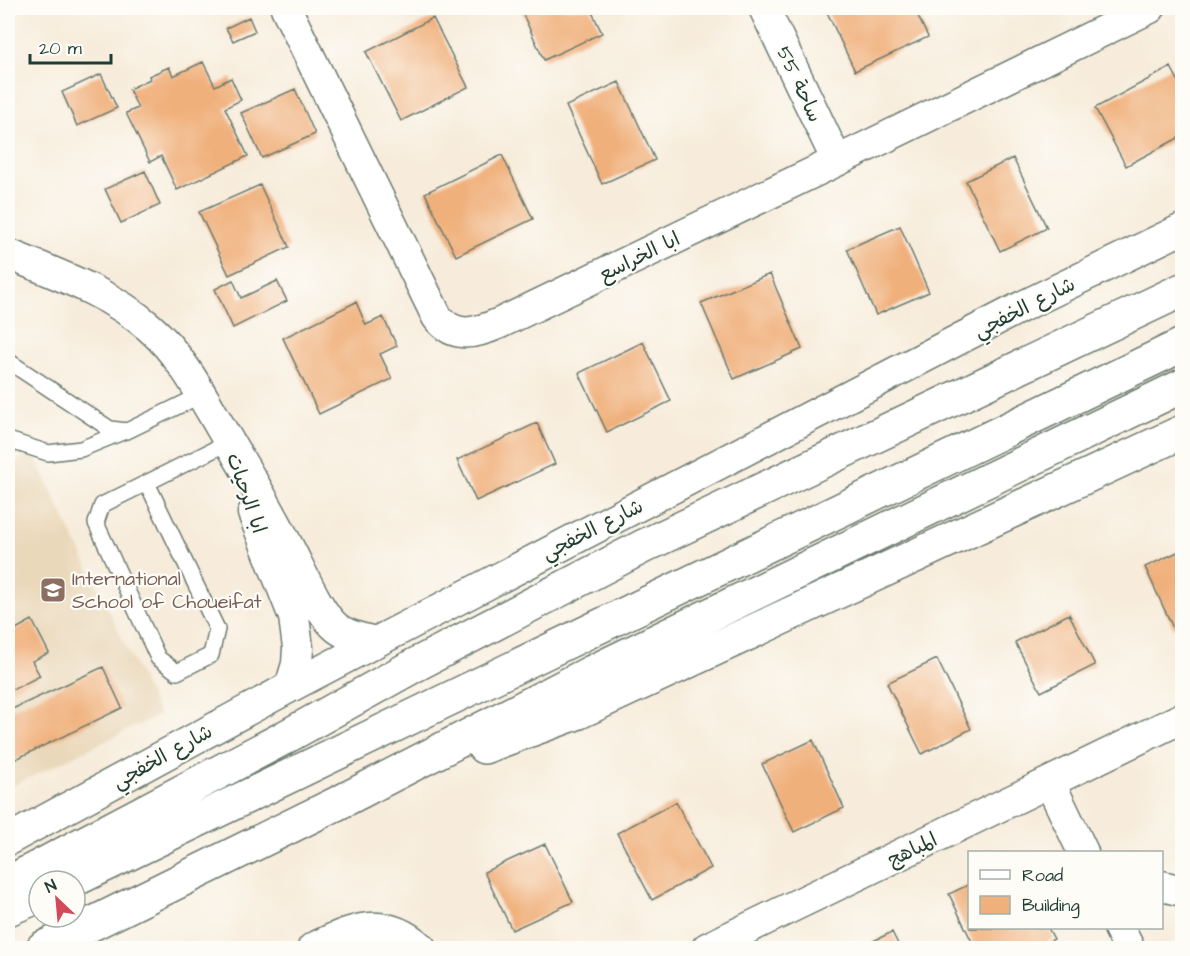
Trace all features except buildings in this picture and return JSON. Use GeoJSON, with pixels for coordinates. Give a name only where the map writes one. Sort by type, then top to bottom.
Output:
{"type":"FeatureCollection","features":[{"type":"Feature","properties":{"kind":"highway"},"geometry":{"type":"LineString","coordinates":[[8,883],[282,739],[415,665],[644,546],[1182,290]]}},
{"type":"Feature","properties":{"kind":"highway"},"geometry":{"type":"LineString","coordinates":[[87,874],[1182,345]]}},
{"type":"Feature","properties":{"kind":"highway"},"geometry":{"type":"LineString","coordinates":[[43,948],[342,801],[592,672],[1182,386]]}},
{"type":"Feature","properties":{"kind":"highway"},"geometry":{"type":"LineString","coordinates":[[342,801],[579,712],[1182,432]]}},
{"type":"Feature","properties":{"kind":"highway"},"geometry":{"type":"LineString","coordinates":[[8,909],[27,901]]}},
{"type":"Feature","properties":{"kind":"street","name":"ابا الخراسع"},"geometry":{"type":"LineString","coordinates":[[286,8],[437,316],[443,325],[464,333],[480,332],[500,323],[1150,8]]}},
{"type":"Feature","properties":{"kind":"street","name":"ساحة 55"},"geometry":{"type":"LineString","coordinates":[[764,8],[837,161]]}},
{"type":"Feature","properties":{"kind":"street","name":"شارع الخفجي"},"geometry":{"type":"LineString","coordinates":[[8,840],[376,642],[1023,306],[1182,229]]}},
{"type":"Feature","properties":{"kind":"street"},"geometry":{"type":"LineString","coordinates":[[8,254],[81,284],[118,305],[149,327],[174,353],[229,442]]}},
{"type":"Feature","properties":{"kind":"street","name":"ابا الرحيات"},"geometry":{"type":"LineString","coordinates":[[229,442],[272,513],[322,611],[338,629],[376,642]]}},
{"type":"Feature","properties":{"kind":"street","name":"ابا الرحيات"},"geometry":{"type":"LineString","coordinates":[[229,442],[255,521],[294,617],[298,648],[297,664],[290,687]]}},
{"type":"Feature","properties":{"kind":"street","name":"المباهج"},"geometry":{"type":"LineString","coordinates":[[707,948],[741,941],[1182,718]]}},
{"type":"Feature","properties":{"kind":"street"},"geometry":{"type":"LineString","coordinates":[[1050,783],[1083,851]]}},
{"type":"Feature","properties":{"kind":"street"},"geometry":{"type":"LineString","coordinates":[[1163,886],[1182,891]]}},
{"type":"Feature","properties":{"kind":"street"},"geometry":{"type":"LineString","coordinates":[[313,948],[355,930],[378,927],[401,933],[421,948]]}},
{"type":"Feature","properties":{"kind":"street"},"geometry":{"type":"LineString","coordinates":[[1120,929],[1129,948]]}},
{"type":"Feature","properties":{"kind":"lane"},"geometry":{"type":"LineString","coordinates":[[8,361],[99,423],[110,429],[127,431]]}},
{"type":"Feature","properties":{"kind":"lane"},"geometry":{"type":"LineString","coordinates":[[8,440],[48,453],[81,449],[127,431],[201,395]]}},
{"type":"Feature","properties":{"kind":"lane"},"geometry":{"type":"LineString","coordinates":[[147,483],[217,629],[211,655],[177,672],[158,658],[96,523],[102,505],[229,442]]}},
{"type":"Feature","properties":{"kind":"shaded area","name":"International School of Choueifat"},"geometry":{"type":"Polygon","coordinates":[[[33,453],[159,715],[8,788],[8,465],[33,453]]]}},
{"type":"Feature","properties":{"kind":"place","name":"International School of Choueifat"},"geometry":{"type":"Point","coordinates":[53,590]}}]}
